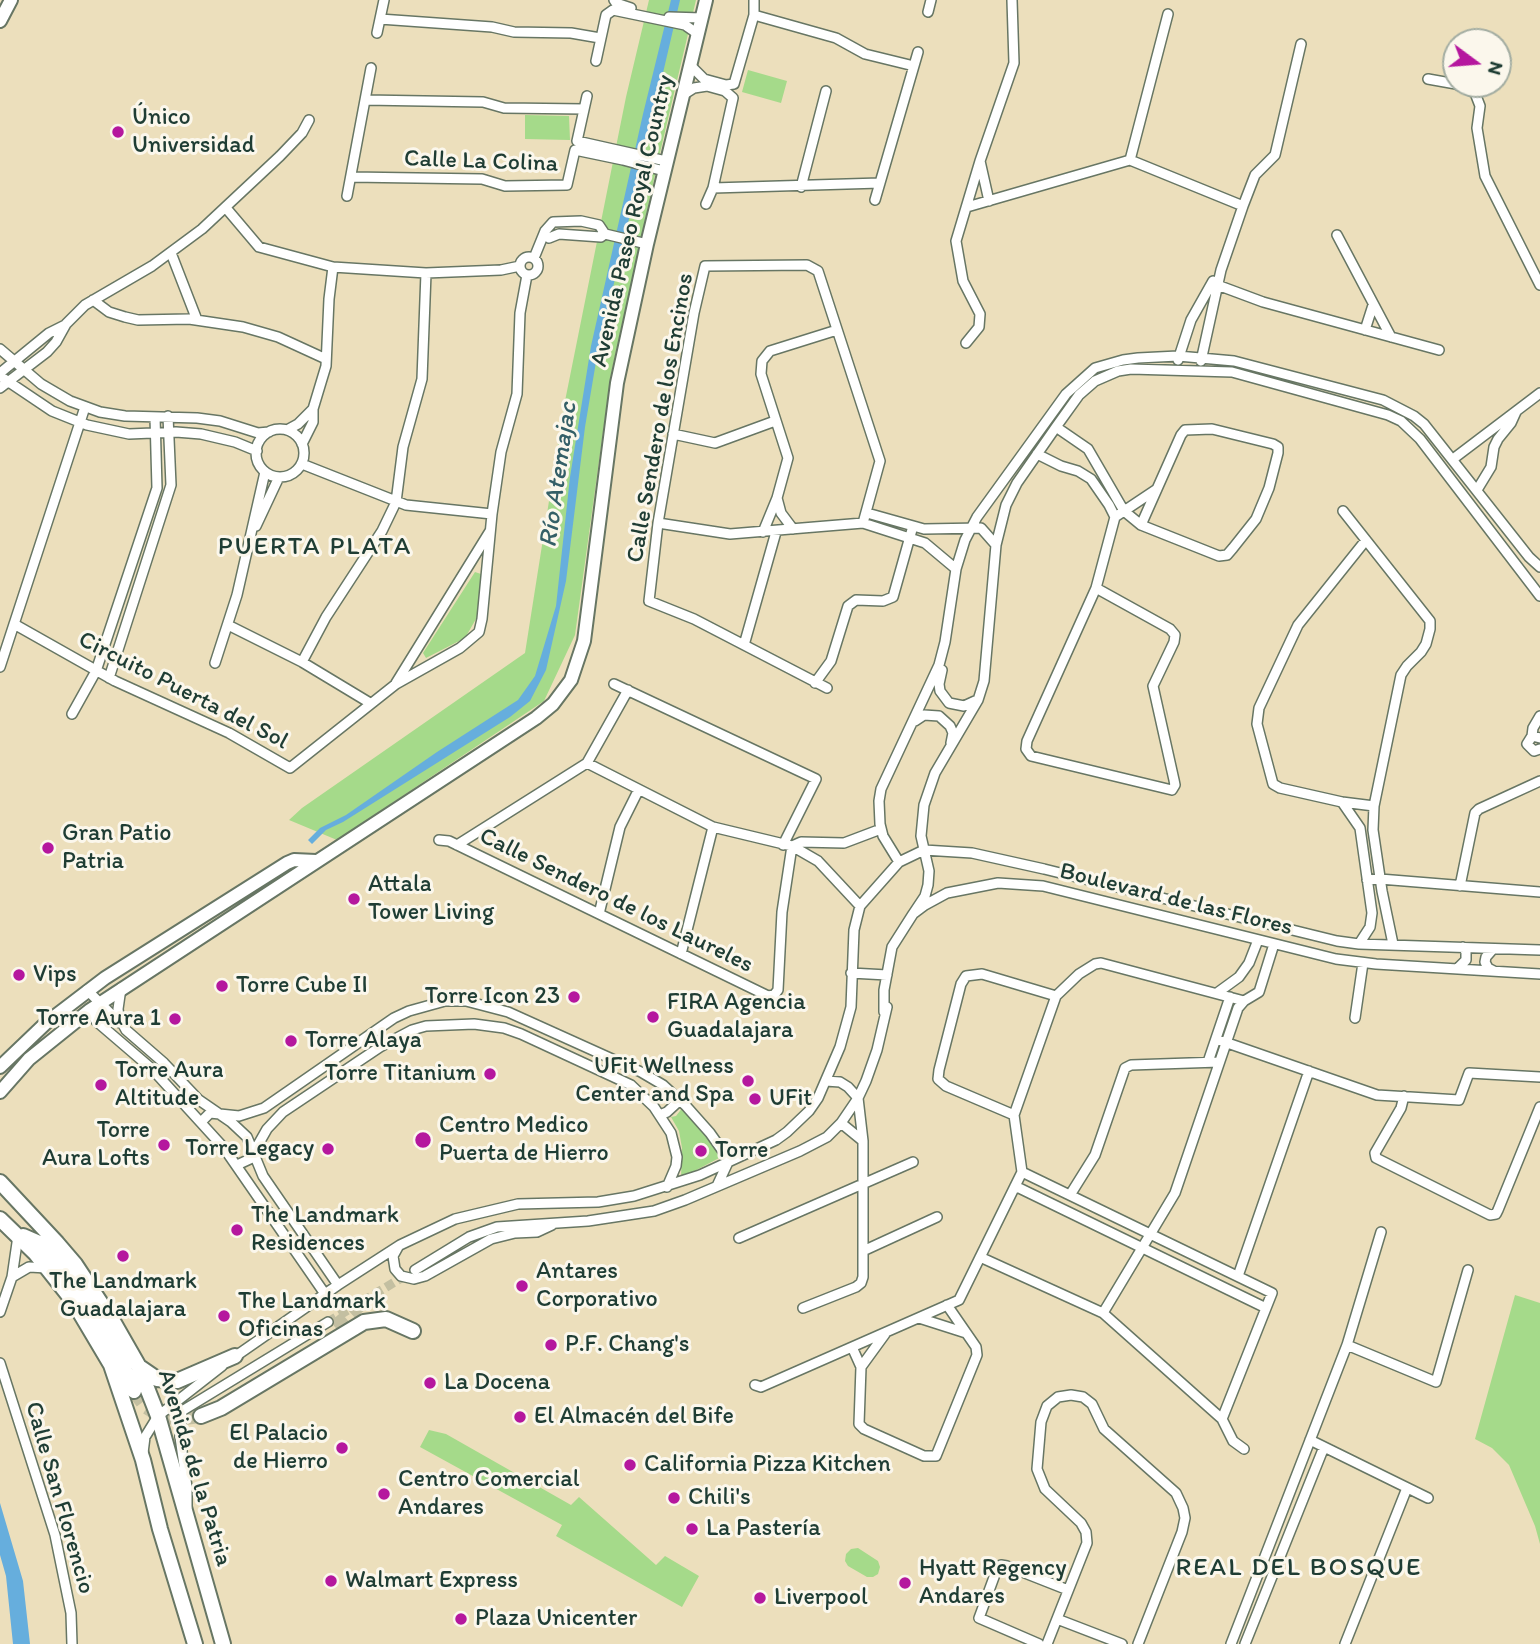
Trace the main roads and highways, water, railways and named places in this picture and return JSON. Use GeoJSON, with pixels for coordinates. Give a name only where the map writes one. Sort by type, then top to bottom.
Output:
{"type":"FeatureCollection","features":[{"type":"Feature","properties":{"kind":"main road","name":"Avenida de la Patria"},"geometry":{"type":"LineString","coordinates":[[0,1182],[57,1242],[99,1300],[138,1365],[158,1416],[223,1644]]}},
{"type":"Feature","properties":{"kind":"main road","name":"Avenida de la Patria"},"geometry":{"type":"LineString","coordinates":[[0,1219],[47,1268],[73,1301],[111,1365],[143,1461],[160,1529],[195,1644]]}},
{"type":"Feature","properties":{"kind":"main road"},"geometry":{"type":"LineString","coordinates":[[18,1236],[25,1229],[31,1228],[57,1242]]}},
{"type":"Feature","properties":{"kind":"main road"},"geometry":{"type":"LineString","coordinates":[[18,1236],[29,1237],[39,1244],[73,1280],[110,1336],[134,1391]]}},
{"type":"Feature","properties":{"kind":"main road"},"geometry":{"type":"LineString","coordinates":[[332,1324],[216,1402],[201,1416],[221,1408],[364,1322],[374,1319],[392,1320],[413,1331]]}},
{"type":"Feature","properties":{"kind":"main road"},"geometry":{"type":"LineString","coordinates":[[138,1365],[147,1374],[158,1379],[177,1381],[235,1356]]}},
{"type":"Feature","properties":{"kind":"water"},"geometry":{"type":"Polygon","coordinates":[[[671,0],[680,0],[597,356],[585,427],[566,581],[546,670],[530,701],[510,717],[326,830],[312,844],[308,840],[320,828],[346,815],[518,700],[535,676],[556,606],[570,477],[591,346],[671,0]]]}},
{"type":"Feature","properties":{"kind":"water"},"geometry":{"type":"Polygon","coordinates":[[[0,1503],[23,1581],[30,1644],[13,1644],[6,1576],[0,1555],[0,1503]]]}},
{"type":"Feature","properties":{"kind":"tunnel"},"geometry":{"type":"LineString","coordinates":[[328,1322],[408,1274]]}},
{"type":"Feature","properties":{"kind":"tunnel"},"geometry":{"type":"LineString","coordinates":[[335,1327],[362,1303]]}},
{"type":"Feature","properties":{"kind":"tunnel"},"geometry":{"type":"LineString","coordinates":[[134,1391],[146,1407],[159,1415],[178,1419],[201,1416]]}},
{"type":"Feature","properties":{"kind":"place","name":"Único Universidad"},"geometry":{"type":"Point","coordinates":[118,132]}},
{"type":"Feature","properties":{"kind":"place","name":"Gran Patio Patria"},"geometry":{"type":"Point","coordinates":[48,848]}},
{"type":"Feature","properties":{"kind":"place","name":"Attala Tower Living"},"geometry":{"type":"Point","coordinates":[354,899]}},
{"type":"Feature","properties":{"kind":"place","name":"Vips"},"geometry":{"type":"Point","coordinates":[19,975]}},
{"type":"Feature","properties":{"kind":"place","name":"Torre Cube II"},"geometry":{"type":"Point","coordinates":[222,986]}},
{"type":"Feature","properties":{"kind":"place","name":"Torre Icon 23"},"geometry":{"type":"Point","coordinates":[574,997]}},
{"type":"Feature","properties":{"kind":"place","name":"FIRA Agencia Guadalajara"},"geometry":{"type":"Point","coordinates":[653,1017]}},
{"type":"Feature","properties":{"kind":"place","name":"Torre Aura 1"},"geometry":{"type":"Point","coordinates":[175,1019]}},
{"type":"Feature","properties":{"kind":"place","name":"Torre Alaya"},"geometry":{"type":"Point","coordinates":[291,1041]}},
{"type":"Feature","properties":{"kind":"place","name":"Torre Titanium"},"geometry":{"type":"Point","coordinates":[490,1074]}},
{"type":"Feature","properties":{"kind":"place","name":"UFit Wellness Center and Spa"},"geometry":{"type":"Point","coordinates":[748,1081]}},
{"type":"Feature","properties":{"kind":"place","name":"Torre Aura Altitude"},"geometry":{"type":"Point","coordinates":[101,1085]}},
{"type":"Feature","properties":{"kind":"place","name":"UFit"},"geometry":{"type":"Point","coordinates":[755,1099]}},
{"type":"Feature","properties":{"kind":"place","name":"Centro Medico Puerta de Hierro"},"geometry":{"type":"Point","coordinates":[423,1140]}},
{"type":"Feature","properties":{"kind":"place","name":"Torre Aura Lofts"},"geometry":{"type":"Point","coordinates":[164,1145]}},
{"type":"Feature","properties":{"kind":"place","name":"Torre Legacy"},"geometry":{"type":"Point","coordinates":[328,1149]}},
{"type":"Feature","properties":{"kind":"place","name":"Torre"},"geometry":{"type":"Point","coordinates":[701,1151]}},
{"type":"Feature","properties":{"kind":"place","name":"The Landmark Residences"},"geometry":{"type":"Point","coordinates":[237,1230]}},
{"type":"Feature","properties":{"kind":"place","name":"The Landmark Guadalajara"},"geometry":{"type":"Point","coordinates":[123,1256]}},
{"type":"Feature","properties":{"kind":"place","name":"Antares Corporativo"},"geometry":{"type":"Point","coordinates":[522,1286]}},
{"type":"Feature","properties":{"kind":"place","name":"The Landmark Oficinas"},"geometry":{"type":"Point","coordinates":[224,1316]}},
{"type":"Feature","properties":{"kind":"place","name":"P.F. Chang's"},"geometry":{"type":"Point","coordinates":[551,1345]}},
{"type":"Feature","properties":{"kind":"place","name":"La Docena"},"geometry":{"type":"Point","coordinates":[430,1383]}},
{"type":"Feature","properties":{"kind":"place","name":"El Almacén del Bife"},"geometry":{"type":"Point","coordinates":[520,1417]}},
{"type":"Feature","properties":{"kind":"place","name":"El Palacio de Hierro"},"geometry":{"type":"Point","coordinates":[342,1448]}},
{"type":"Feature","properties":{"kind":"place","name":"California Pizza Kitchen"},"geometry":{"type":"Point","coordinates":[630,1465]}},
{"type":"Feature","properties":{"kind":"place","name":"Centro Comercial Andares"},"geometry":{"type":"Point","coordinates":[384,1494]}},
{"type":"Feature","properties":{"kind":"place","name":"Chili's"},"geometry":{"type":"Point","coordinates":[674,1498]}},
{"type":"Feature","properties":{"kind":"place","name":"La Pastería"},"geometry":{"type":"Point","coordinates":[692,1529]}},
{"type":"Feature","properties":{"kind":"place","name":"Walmart Express"},"geometry":{"type":"Point","coordinates":[331,1581]}},
{"type":"Feature","properties":{"kind":"place","name":"Hyatt Regency Andares"},"geometry":{"type":"Point","coordinates":[905,1583]}},
{"type":"Feature","properties":{"kind":"place","name":"Liverpool"},"geometry":{"type":"Point","coordinates":[760,1598]}},
{"type":"Feature","properties":{"kind":"place","name":"Plaza Unicenter"},"geometry":{"type":"Point","coordinates":[461,1619]}},
{"type":"Feature","properties":{"kind":"district","name":"PUERTA PLATA"},"geometry":{"type":"Point","coordinates":[315,547]}},
{"type":"Feature","properties":{"kind":"district","name":"REAL DEL BOSQUE"},"geometry":{"type":"Point","coordinates":[1299,1568]}},
{"type":"Feature","properties":{"kind":"water label","name":"Río Atemajac"},"geometry":{"type":"Point","coordinates":[559,475]}}]}
